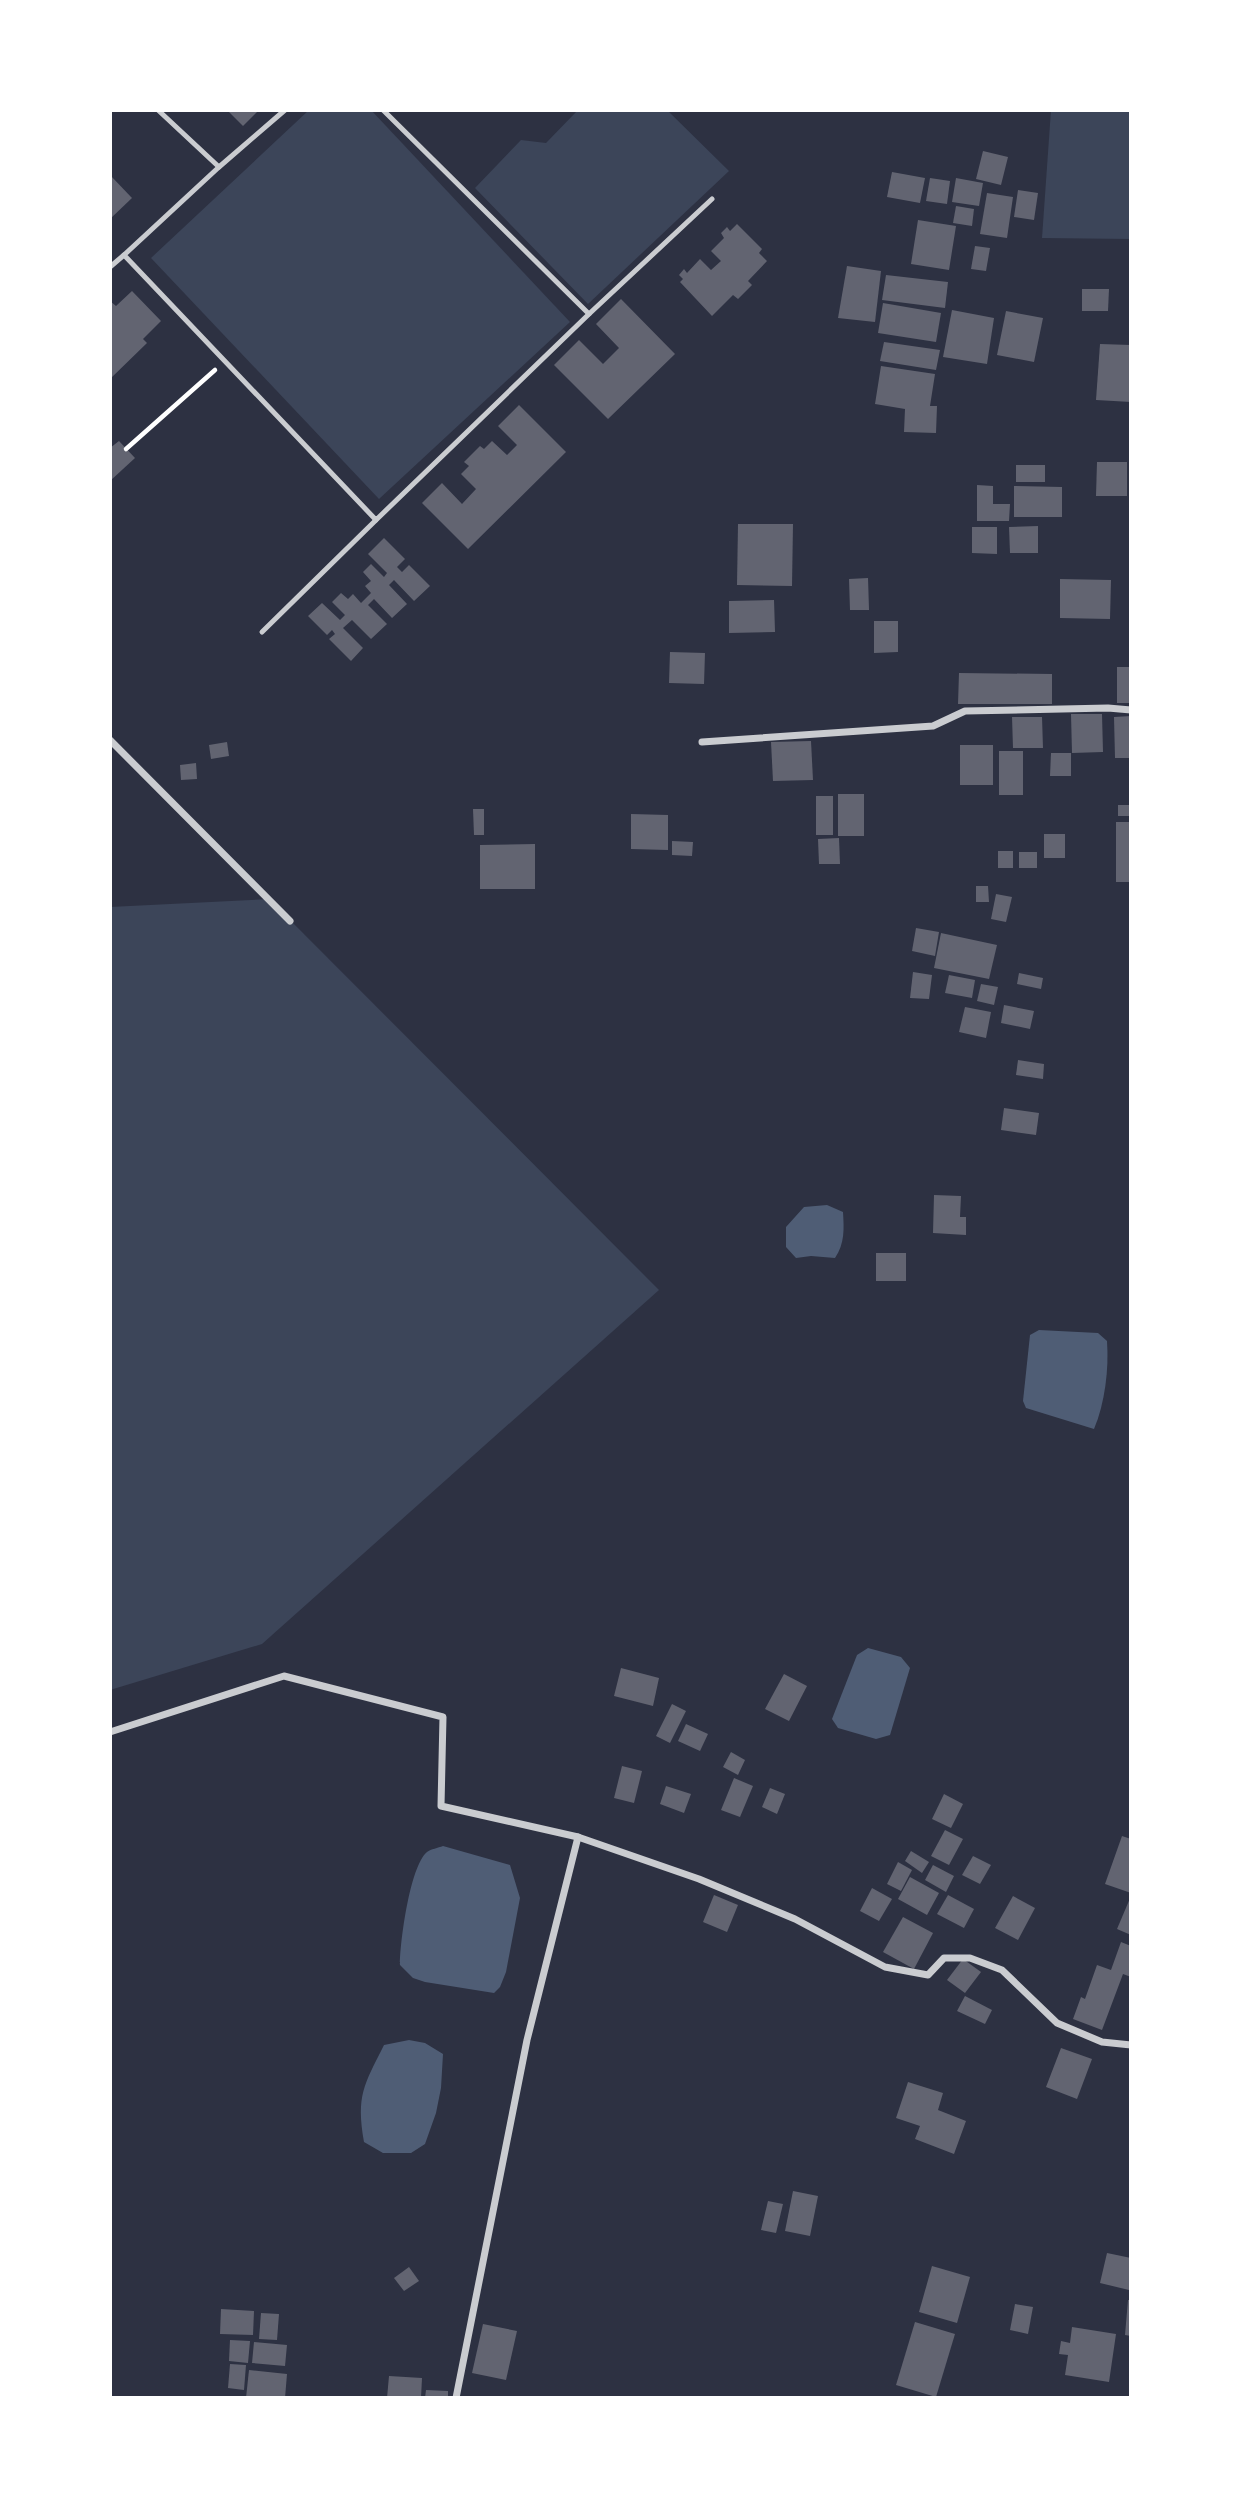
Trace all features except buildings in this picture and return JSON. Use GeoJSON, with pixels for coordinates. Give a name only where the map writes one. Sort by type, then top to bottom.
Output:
{"type":"FeatureCollection","features":[{"type":"Feature","properties":{"kind":"street"},"geometry":{"type":"LineString","coordinates":[[702,741],[933,726],[965,711],[1108,708],[1131,710]]}},
{"type":"Feature","properties":{"kind":"street"},"geometry":{"type":"LineString","coordinates":[[110,740],[290,921]]}},
{"type":"Feature","properties":{"kind":"street"},"geometry":{"type":"LineString","coordinates":[[110,1732],[284,1676],[443,1717],[441,1806],[578,1837],[699,1879],[795,1919],[885,1967],[928,1975],[943,1958],[970,1958],[1002,1970],[1058,2023],[1102,2042],[1131,2045]]}},
{"type":"Feature","properties":{"kind":"street"},"geometry":{"type":"LineString","coordinates":[[456,2398],[527,2040],[578,1837]]}},
{"type":"Feature","properties":{"kind":"lane"},"geometry":{"type":"LineString","coordinates":[[158,110],[219,167]]}},
{"type":"Feature","properties":{"kind":"lane"},"geometry":{"type":"LineString","coordinates":[[110,267],[285,110]]}},
{"type":"Feature","properties":{"kind":"lane"},"geometry":{"type":"LineString","coordinates":[[383,110],[589,314]]}},
{"type":"Feature","properties":{"kind":"lane"},"geometry":{"type":"LineString","coordinates":[[262,632],[589,314],[712,199]]}},
{"type":"Feature","properties":{"kind":"lane"},"geometry":{"type":"LineString","coordinates":[[124,255],[376,520]]}},
{"type":"Feature","properties":{"kind":"path"},"geometry":{"type":"LineString","coordinates":[[126,449],[224,363]]}},
{"type":"Feature","properties":{"kind":"shaded area"},"geometry":{"type":"Polygon","coordinates":[[[309,110],[371,110],[570,322],[379,499],[151,258],[309,110]]]}},
{"type":"Feature","properties":{"kind":"shaded area"},"geometry":{"type":"Polygon","coordinates":[[[578,110],[667,110],[729,171],[588,304],[475,188],[521,140],[546,143],[578,110]]]}},
{"type":"Feature","properties":{"kind":"shaded area"},"geometry":{"type":"Polygon","coordinates":[[[1051,110],[1131,110],[1131,239],[1042,238],[1051,110]]]}},
{"type":"Feature","properties":{"kind":"shaded area"},"geometry":{"type":"Polygon","coordinates":[[[269,899],[659,1290],[262,1644],[110,1690],[110,907],[269,899]]]}},
{"type":"Feature","properties":{"kind":"shaded area"},"geometry":{"type":"Polygon","coordinates":[[[827,1205],[843,1212],[844,1230],[835,1258],[796,1258],[786,1247],[786,1227],[804,1207],[827,1205]]]}},
{"type":"Feature","properties":{"kind":"shaded area"},"geometry":{"type":"Polygon","coordinates":[[[1039,1330],[1098,1333],[1107,1341],[1105,1386],[1094,1429],[1026,1408],[1023,1401],[1030,1335],[1039,1330]]]}},
{"type":"Feature","properties":{"kind":"shaded area"},"geometry":{"type":"Polygon","coordinates":[[[868,1648],[901,1657],[910,1668],[890,1735],[876,1739],[838,1728],[832,1719],[857,1655],[868,1648]]]}},
{"type":"Feature","properties":{"kind":"shaded area"},"geometry":{"type":"Polygon","coordinates":[[[443,1846],[510,1865],[520,1898],[506,1972],[500,1987],[494,1993],[425,1982],[413,1978],[400,1965],[404,1923],[416,1872],[427,1852],[443,1846]]]}},
{"type":"Feature","properties":{"kind":"shaded area"},"geometry":{"type":"Polygon","coordinates":[[[409,2040],[425,2043],[443,2054],[436,2113],[425,2144],[411,2153],[383,2153],[364,2142],[361,2113],[363,2091],[384,2045],[409,2040]]]}}]}
